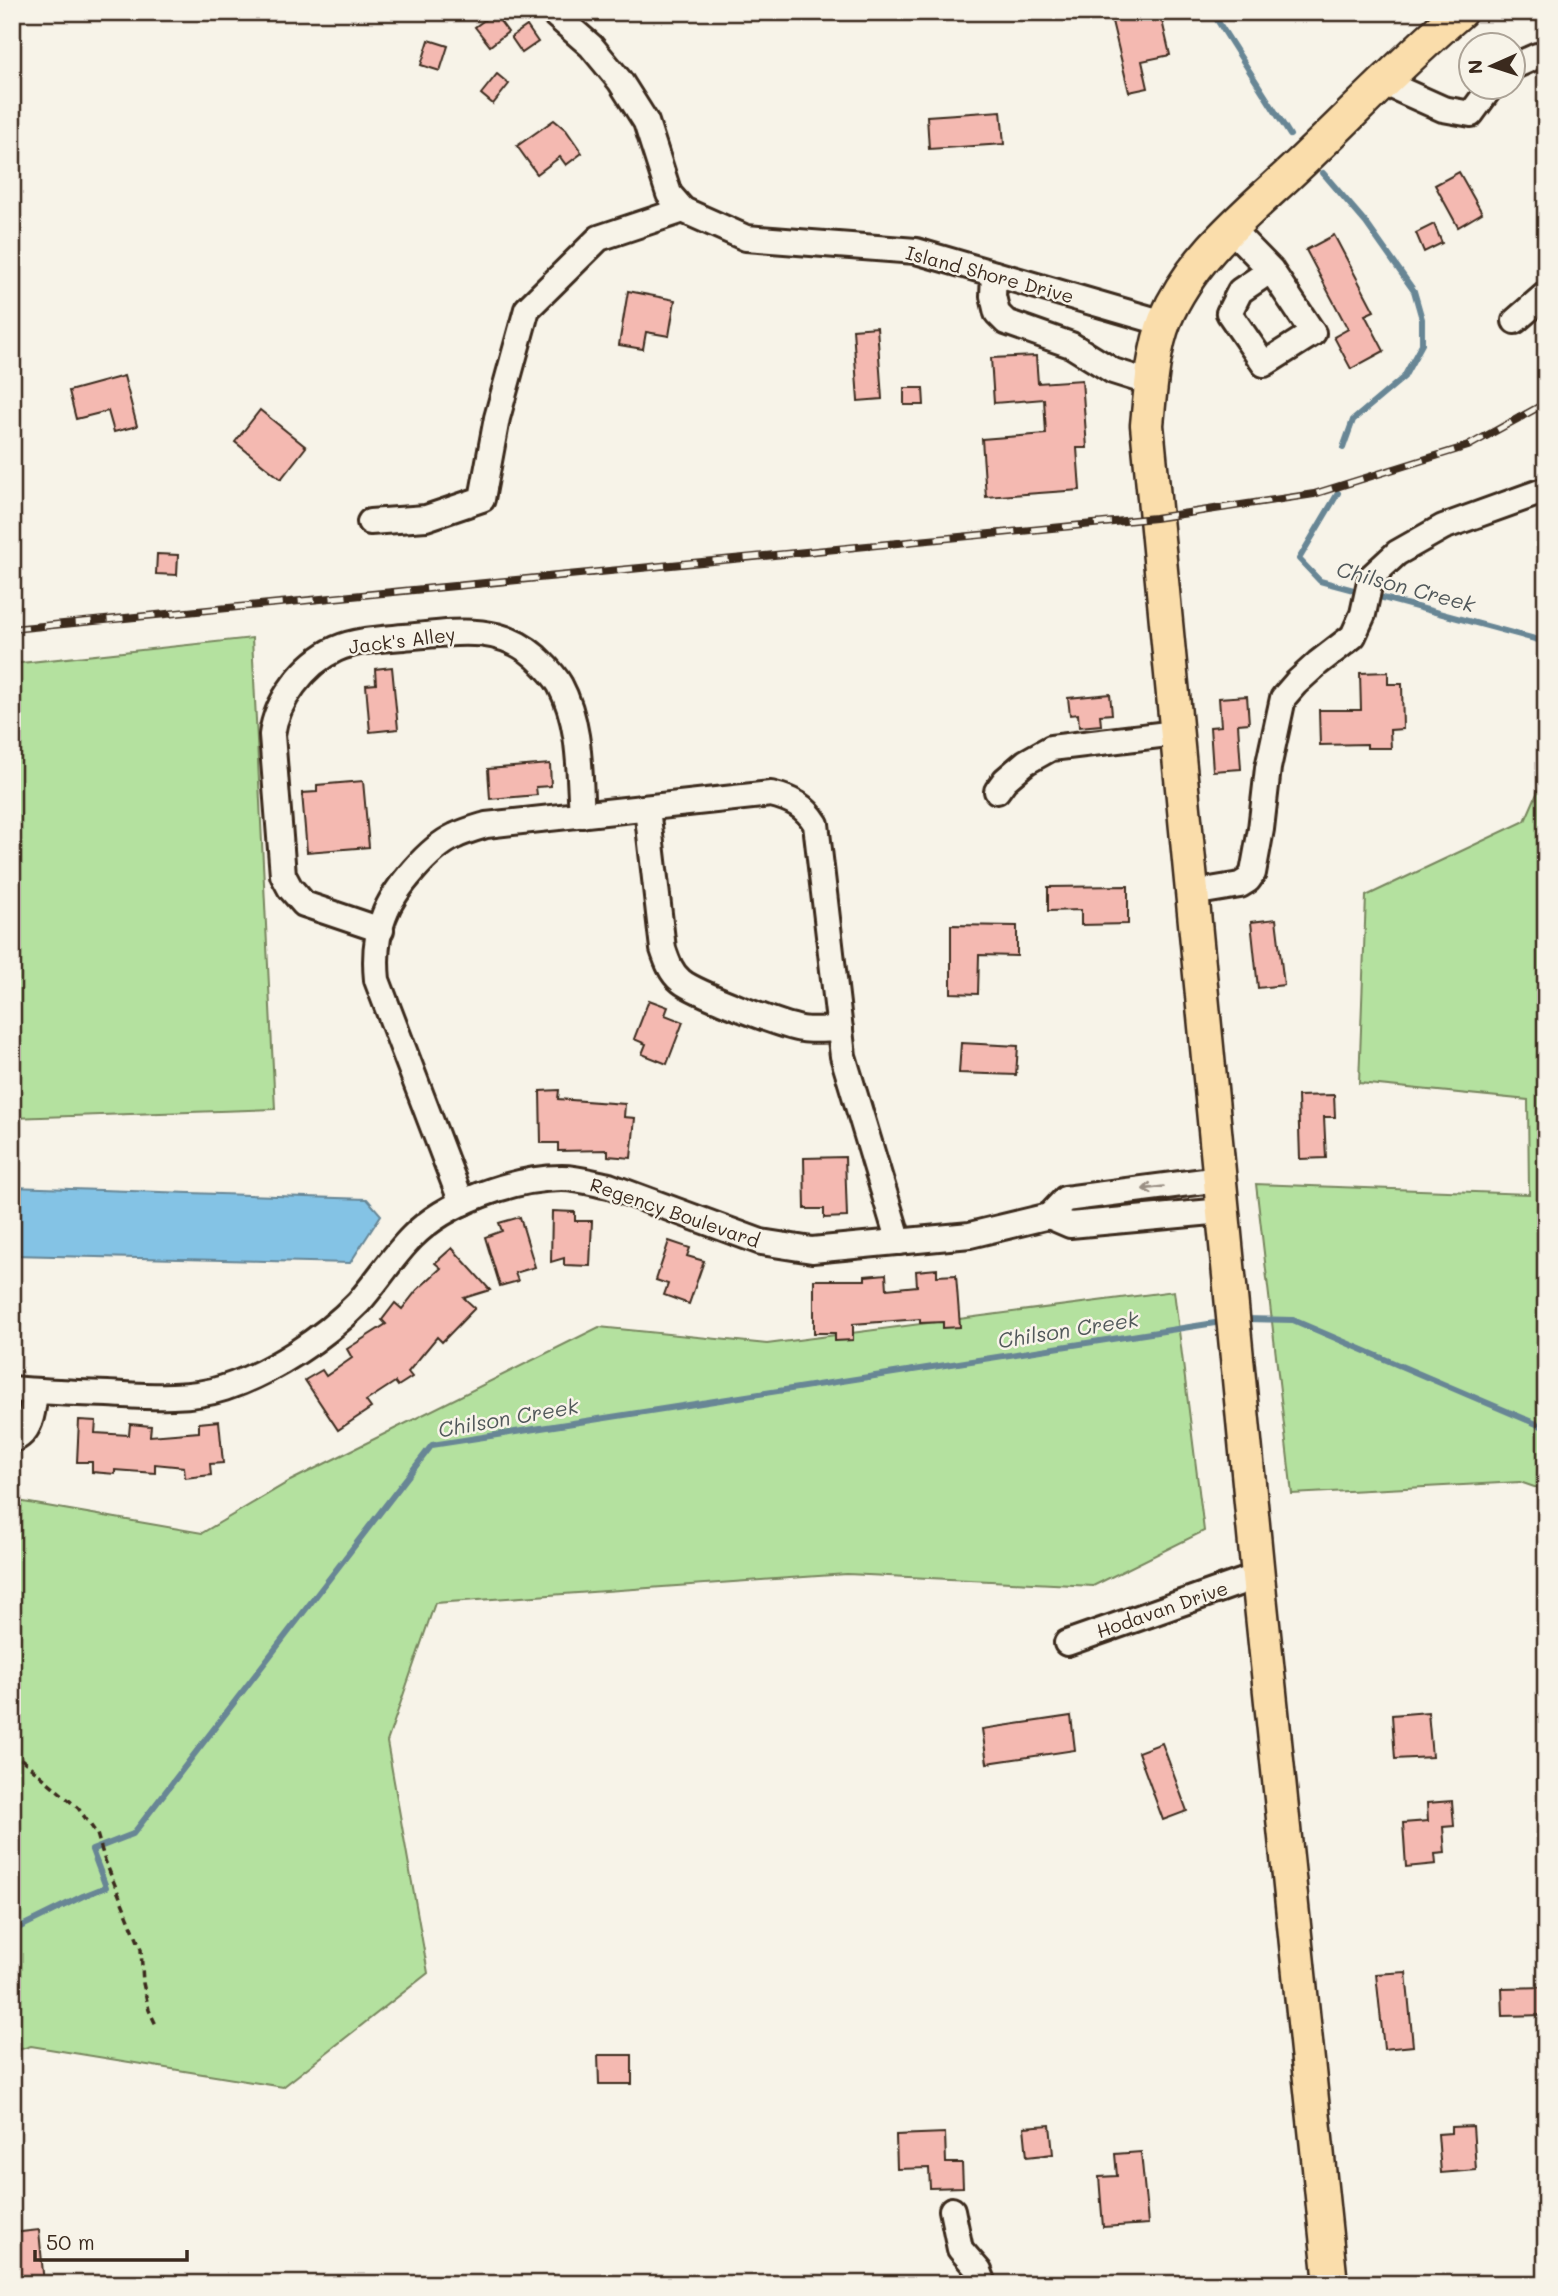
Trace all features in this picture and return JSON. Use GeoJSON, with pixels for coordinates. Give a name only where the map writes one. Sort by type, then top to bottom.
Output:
{"type":"FeatureCollection","features":[{"type":"Feature","properties":{"kind":"main road"},"geometry":{"type":"LineString","coordinates":[[1331,2284],[1258,1576],[1147,425],[1151,383],[1164,323],[1183,288],[1208,253],[1230,228],[1460,12]]}},
{"type":"Feature","properties":{"kind":"street"},"geometry":{"type":"LineString","coordinates":[[370,522],[426,518],[482,499],[497,418],[527,309],[599,238],[683,210],[669,194],[646,122],[620,81],[591,46],[552,12]]}},
{"type":"Feature","properties":{"kind":"street"},"geometry":{"type":"LineString","coordinates":[[1526,61],[1537,56],[1546,57]]}},
{"type":"Feature","properties":{"kind":"street"},"geometry":{"type":"LineString","coordinates":[[1385,83],[1443,109],[1471,114],[1480,102]]}},
{"type":"Feature","properties":{"kind":"street","name":"Island Shore Drive"},"geometry":{"type":"LineString","coordinates":[[683,210],[746,238],[916,251],[1164,323]]}},
{"type":"Feature","properties":{"kind":"street"},"geometry":{"type":"LineString","coordinates":[[1230,228],[1271,270]]}},
{"type":"Feature","properties":{"kind":"street"},"geometry":{"type":"LineString","coordinates":[[994,274],[993,296],[998,313],[1006,322],[1071,345],[1113,371],[1151,383]]}},
{"type":"Feature","properties":{"kind":"street"},"geometry":{"type":"LineString","coordinates":[[1515,321],[1546,294]]}},
{"type":"Feature","properties":{"kind":"street"},"geometry":{"type":"LineString","coordinates":[[1192,893],[1240,885],[1253,873],[1268,768],[1283,698],[1296,682],[1353,636],[1363,614],[1371,577],[1397,553],[1443,527],[1546,490]]}},
{"type":"Feature","properties":{"kind":"street","name":"Jack's Alley"},"geometry":{"type":"LineString","coordinates":[[381,930],[304,904],[283,875],[272,735],[274,721],[280,705],[306,672],[324,656],[339,648],[379,640],[461,632],[499,636],[523,645],[559,684],[573,717],[582,815]]}},
{"type":"Feature","properties":{"kind":"street"},"geometry":{"type":"LineString","coordinates":[[997,791],[1005,780],[1026,762],[1051,748],[1176,733]]}},
{"type":"Feature","properties":{"kind":"street"},"geometry":{"type":"LineString","coordinates":[[462,1203],[377,980],[375,960],[384,916],[404,883],[432,852],[454,836],[486,825],[771,794],[800,804],[816,824],[843,1056],[899,1242]]}},
{"type":"Feature","properties":{"kind":"street"},"geometry":{"type":"LineString","coordinates":[[647,808],[663,948],[671,970],[694,989],[802,1029],[840,1029]]}},
{"type":"Feature","properties":{"kind":"street","name":"Regency Boulevard"},"geometry":{"type":"LineString","coordinates":[[12,1440],[21,1436],[29,1424],[24,1390],[159,1397],[199,1394],[242,1380],[301,1349],[335,1324],[358,1302],[412,1236],[438,1216],[462,1203],[517,1184],[562,1178],[609,1186],[761,1242],[812,1250],[970,1235],[1049,1216],[1065,1199],[1220,1178]]}},
{"type":"Feature","properties":{"kind":"street","name":"Regency Boulevard"},"geometry":{"type":"LineString","coordinates":[[1049,1216],[1070,1225],[1223,1211]]}},
{"type":"Feature","properties":{"kind":"street","name":"Hodavan Drive"},"geometry":{"type":"LineString","coordinates":[[1067,1643],[1258,1576]]}},
{"type":"Feature","properties":{"kind":"street"},"geometry":{"type":"LineString","coordinates":[[953,2210],[960,2249],[979,2271],[984,2284]]}},
{"type":"Feature","properties":{"kind":"path"},"geometry":{"type":"LineString","coordinates":[[12,1751],[71,1801],[97,1834],[141,1950],[143,1983],[149,2010],[157,2027]]}},
{"type":"Feature","properties":{"kind":"green space"},"geometry":{"type":"Polygon","coordinates":[[[252,638],[275,1109],[12,1118],[12,664],[252,638]]]}},
{"type":"Feature","properties":{"kind":"green space"},"geometry":{"type":"Polygon","coordinates":[[[1546,773],[1546,1491],[1520,1482],[1292,1494],[1256,1184],[1529,1194],[1528,1100],[1359,1083],[1366,896],[1525,821],[1546,773]]]}},
{"type":"Feature","properties":{"kind":"green space"},"geometry":{"type":"Polygon","coordinates":[[[1174,1291],[1204,1531],[1093,1586],[847,1574],[435,1603],[387,1742],[428,1973],[283,2087],[31,2046],[12,2052],[12,1500],[202,1533],[290,1481],[599,1327],[767,1344],[1174,1291]]]}},
{"type":"Feature","properties":{"kind":"water"},"geometry":{"type":"Polygon","coordinates":[[[12,1187],[367,1199],[381,1215],[350,1263],[12,1255],[12,1187]]]}},
{"type":"Feature","properties":{"kind":"building"},"geometry":{"type":"Polygon","coordinates":[[[1133,12],[1160,12],[1170,55],[1142,61],[1148,88],[1129,92],[1111,17],[1133,12]]]}},
{"type":"Feature","properties":{"kind":"building"},"geometry":{"type":"Polygon","coordinates":[[[494,13],[508,32],[490,46],[475,27],[494,13]]]}},
{"type":"Feature","properties":{"kind":"building"},"geometry":{"type":"Polygon","coordinates":[[[527,26],[538,42],[522,53],[511,37],[527,26]]]}},
{"type":"Feature","properties":{"kind":"building"},"geometry":{"type":"Polygon","coordinates":[[[429,40],[448,46],[440,71],[421,65],[429,40]]]}},
{"type":"Feature","properties":{"kind":"building"},"geometry":{"type":"Polygon","coordinates":[[[497,74],[509,84],[493,104],[481,94],[497,74]]]}},
{"type":"Feature","properties":{"kind":"building"},"geometry":{"type":"Polygon","coordinates":[[[1001,111],[1004,144],[929,149],[927,116],[1001,111]]]}},
{"type":"Feature","properties":{"kind":"building"},"geometry":{"type":"Polygon","coordinates":[[[554,120],[566,130],[582,153],[566,165],[560,157],[537,174],[517,146],[554,120]]]}},
{"type":"Feature","properties":{"kind":"building"},"geometry":{"type":"Polygon","coordinates":[[[1459,172],[1482,213],[1458,227],[1435,185],[1459,172]]]}},
{"type":"Feature","properties":{"kind":"building"},"geometry":{"type":"Polygon","coordinates":[[[1434,224],[1442,243],[1424,252],[1416,233],[1434,224]]]}},
{"type":"Feature","properties":{"kind":"building"},"geometry":{"type":"Polygon","coordinates":[[[1334,235],[1374,311],[1365,315],[1384,351],[1351,369],[1334,337],[1348,329],[1306,250],[1334,235]]]}},
{"type":"Feature","properties":{"kind":"building"},"geometry":{"type":"Polygon","coordinates":[[[628,291],[675,300],[669,336],[646,332],[643,349],[619,345],[628,291]]]}},
{"type":"Feature","properties":{"kind":"building"},"geometry":{"type":"Polygon","coordinates":[[[877,327],[882,399],[858,401],[853,329],[877,327]]]}},
{"type":"Feature","properties":{"kind":"building"},"geometry":{"type":"Polygon","coordinates":[[[1036,356],[1038,383],[1082,380],[1087,448],[1077,448],[1080,490],[986,497],[982,439],[1046,434],[1044,399],[994,403],[991,358],[1036,356]]]}},
{"type":"Feature","properties":{"kind":"building"},"geometry":{"type":"Polygon","coordinates":[[[124,376],[137,426],[114,432],[108,411],[76,419],[69,391],[124,376]]]}},
{"type":"Feature","properties":{"kind":"building"},"geometry":{"type":"Polygon","coordinates":[[[904,388],[923,388],[924,405],[904,405],[904,388]]]}},
{"type":"Feature","properties":{"kind":"building"},"geometry":{"type":"Polygon","coordinates":[[[260,410],[306,447],[281,479],[235,442],[260,410]]]}},
{"type":"Feature","properties":{"kind":"building"},"geometry":{"type":"Polygon","coordinates":[[[157,554],[178,555],[177,575],[156,574],[157,554]]]}},
{"type":"Feature","properties":{"kind":"building"},"geometry":{"type":"Polygon","coordinates":[[[392,667],[398,729],[370,732],[366,685],[376,684],[375,669],[392,667]]]}},
{"type":"Feature","properties":{"kind":"building"},"geometry":{"type":"Polygon","coordinates":[[[1388,672],[1388,684],[1402,684],[1403,729],[1390,730],[1391,748],[1367,748],[1367,744],[1320,745],[1319,710],[1361,710],[1360,673],[1388,672]]]}},
{"type":"Feature","properties":{"kind":"building"},"geometry":{"type":"Polygon","coordinates":[[[1110,694],[1112,714],[1100,715],[1101,725],[1079,727],[1078,714],[1070,715],[1068,698],[1110,694]]]}},
{"type":"Feature","properties":{"kind":"building"},"geometry":{"type":"Polygon","coordinates":[[[1247,696],[1249,723],[1238,724],[1241,769],[1213,771],[1210,727],[1221,726],[1219,698],[1247,696]]]}},
{"type":"Feature","properties":{"kind":"building"},"geometry":{"type":"Polygon","coordinates":[[[550,764],[551,786],[536,787],[537,795],[490,799],[488,769],[550,764]]]}},
{"type":"Feature","properties":{"kind":"building"},"geometry":{"type":"Polygon","coordinates":[[[363,781],[369,847],[307,852],[302,793],[317,792],[317,785],[363,781]]]}},
{"type":"Feature","properties":{"kind":"building"},"geometry":{"type":"Polygon","coordinates":[[[1128,886],[1128,924],[1081,925],[1081,910],[1048,911],[1048,887],[1128,886]]]}},
{"type":"Feature","properties":{"kind":"building"},"geometry":{"type":"Polygon","coordinates":[[[1276,919],[1284,985],[1258,988],[1251,922],[1276,919]]]}},
{"type":"Feature","properties":{"kind":"building"},"geometry":{"type":"Polygon","coordinates":[[[951,925],[1017,926],[1017,956],[979,955],[978,994],[951,993],[951,925]]]}},
{"type":"Feature","properties":{"kind":"building"},"geometry":{"type":"Polygon","coordinates":[[[649,1000],[668,1007],[665,1015],[683,1022],[667,1064],[642,1054],[646,1044],[634,1039],[649,1000]]]}},
{"type":"Feature","properties":{"kind":"building"},"geometry":{"type":"Polygon","coordinates":[[[961,1043],[1018,1046],[1016,1075],[959,1073],[961,1043]]]}},
{"type":"Feature","properties":{"kind":"building"},"geometry":{"type":"Polygon","coordinates":[[[559,1090],[558,1099],[625,1104],[624,1117],[635,1118],[631,1158],[608,1156],[608,1150],[558,1151],[558,1143],[541,1143],[540,1091],[559,1090]]]}},
{"type":"Feature","properties":{"kind":"building"},"geometry":{"type":"Polygon","coordinates":[[[1334,1095],[1335,1117],[1324,1117],[1326,1158],[1300,1159],[1298,1096],[1334,1095]]]}},
{"type":"Feature","properties":{"kind":"building"},"geometry":{"type":"Polygon","coordinates":[[[845,1157],[847,1217],[824,1218],[824,1209],[805,1209],[804,1158],[845,1157]]]}},
{"type":"Feature","properties":{"kind":"building"},"geometry":{"type":"Polygon","coordinates":[[[552,1211],[575,1212],[575,1221],[592,1221],[590,1266],[564,1265],[564,1258],[551,1262],[552,1211]]]}},
{"type":"Feature","properties":{"kind":"building"},"geometry":{"type":"Polygon","coordinates":[[[520,1217],[535,1267],[515,1273],[518,1281],[500,1286],[485,1237],[502,1231],[499,1223],[520,1217]]]}},
{"type":"Feature","properties":{"kind":"building"},"geometry":{"type":"Polygon","coordinates":[[[669,1241],[690,1248],[687,1256],[704,1261],[689,1304],[664,1295],[668,1284],[656,1280],[669,1241]]]}},
{"type":"Feature","properties":{"kind":"building"},"geometry":{"type":"Polygon","coordinates":[[[452,1248],[490,1290],[464,1298],[475,1308],[442,1342],[437,1337],[408,1372],[412,1377],[398,1386],[395,1382],[366,1401],[371,1408],[338,1430],[305,1380],[322,1370],[326,1376],[352,1358],[347,1349],[386,1324],[382,1320],[395,1303],[402,1309],[417,1290],[441,1268],[435,1263],[452,1248]]]}},
{"type":"Feature","properties":{"kind":"building"},"geometry":{"type":"Polygon","coordinates":[[[937,1269],[937,1276],[956,1275],[960,1327],[943,1328],[943,1322],[920,1323],[920,1319],[853,1324],[853,1340],[835,1341],[835,1333],[814,1333],[814,1280],[865,1280],[865,1276],[886,1274],[887,1289],[917,1286],[916,1271],[937,1269]]]}},
{"type":"Feature","properties":{"kind":"building"},"geometry":{"type":"Polygon","coordinates":[[[79,1420],[96,1421],[95,1433],[129,1435],[130,1424],[151,1426],[150,1436],[199,1432],[199,1423],[219,1421],[223,1463],[210,1464],[211,1475],[185,1478],[184,1467],[155,1464],[155,1473],[115,1470],[115,1474],[92,1472],[92,1462],[77,1462],[79,1420]]]}},
{"type":"Feature","properties":{"kind":"building"},"geometry":{"type":"Polygon","coordinates":[[[1428,1712],[1432,1757],[1395,1759],[1392,1715],[1428,1712]]]}},
{"type":"Feature","properties":{"kind":"building"},"geometry":{"type":"Polygon","coordinates":[[[1071,1716],[1075,1750],[987,1763],[982,1729],[1071,1716]]]}},
{"type":"Feature","properties":{"kind":"building"},"geometry":{"type":"Polygon","coordinates":[[[1162,1743],[1187,1811],[1163,1820],[1138,1752],[1162,1743]]]}},
{"type":"Feature","properties":{"kind":"building"},"geometry":{"type":"Polygon","coordinates":[[[1452,1801],[1454,1826],[1443,1827],[1445,1853],[1435,1854],[1436,1864],[1406,1867],[1403,1823],[1428,1821],[1427,1803],[1452,1801]]]}},
{"type":"Feature","properties":{"kind":"building"},"geometry":{"type":"Polygon","coordinates":[[[1406,1972],[1413,2046],[1384,2049],[1376,1974],[1406,1972]]]}},
{"type":"Feature","properties":{"kind":"building"},"geometry":{"type":"Polygon","coordinates":[[[1544,1987],[1545,2015],[1503,2016],[1502,1988],[1544,1987]]]}},
{"type":"Feature","properties":{"kind":"building"},"geometry":{"type":"Polygon","coordinates":[[[598,2055],[632,2055],[632,2084],[599,2084],[598,2055]]]}},
{"type":"Feature","properties":{"kind":"building"},"geometry":{"type":"Polygon","coordinates":[[[1050,2125],[1053,2154],[1027,2157],[1024,2127],[1050,2125]]]}},
{"type":"Feature","properties":{"kind":"building"},"geometry":{"type":"Polygon","coordinates":[[[1473,2126],[1476,2170],[1441,2173],[1438,2134],[1451,2133],[1451,2127],[1473,2126]]]}},
{"type":"Feature","properties":{"kind":"building"},"geometry":{"type":"Polygon","coordinates":[[[945,2133],[946,2163],[962,2163],[963,2187],[930,2188],[929,2168],[897,2169],[896,2135],[945,2133]]]}},
{"type":"Feature","properties":{"kind":"building"},"geometry":{"type":"Polygon","coordinates":[[[1141,2152],[1148,2224],[1103,2227],[1099,2177],[1117,2176],[1115,2154],[1141,2152]]]}},
{"type":"Feature","properties":{"kind":"building"},"geometry":{"type":"Polygon","coordinates":[[[39,2230],[44,2284],[12,2284],[12,2233],[39,2230]]]}},
{"type":"Feature","properties":{"kind":"waterway","name":"Chilson Creek"},"geometry":{"type":"LineString","coordinates":[[1212,12],[1290,135]]}},
{"type":"Feature","properties":{"kind":"waterway","name":"Chilson Creek"},"geometry":{"type":"LineString","coordinates":[[1323,173],[1366,223],[1414,291],[1422,319],[1422,344],[1404,377],[1353,420],[1343,448]]}},
{"type":"Feature","properties":{"kind":"waterway","name":"Chilson Creek"},"geometry":{"type":"LineString","coordinates":[[1338,493],[1299,559],[1320,581],[1361,592]]}},
{"type":"Feature","properties":{"kind":"waterway","name":"Chilson Creek"},"geometry":{"type":"LineString","coordinates":[[1372,595],[1546,642]]}},
{"type":"Feature","properties":{"kind":"waterway","name":"Chilson Creek"},"geometry":{"type":"LineString","coordinates":[[1244,1319],[1293,1320],[1546,1428]]}},
{"type":"Feature","properties":{"kind":"waterway","name":"Chilson Creek"},"geometry":{"type":"LineString","coordinates":[[12,1931],[106,1887],[92,1850],[133,1834],[432,1445],[1215,1323]]}},
{"type":"Feature","properties":{"kind":"railway"},"geometry":{"type":"LineString","coordinates":[[12,629],[1155,518],[1314,494],[1468,446],[1546,403]]}}]}
